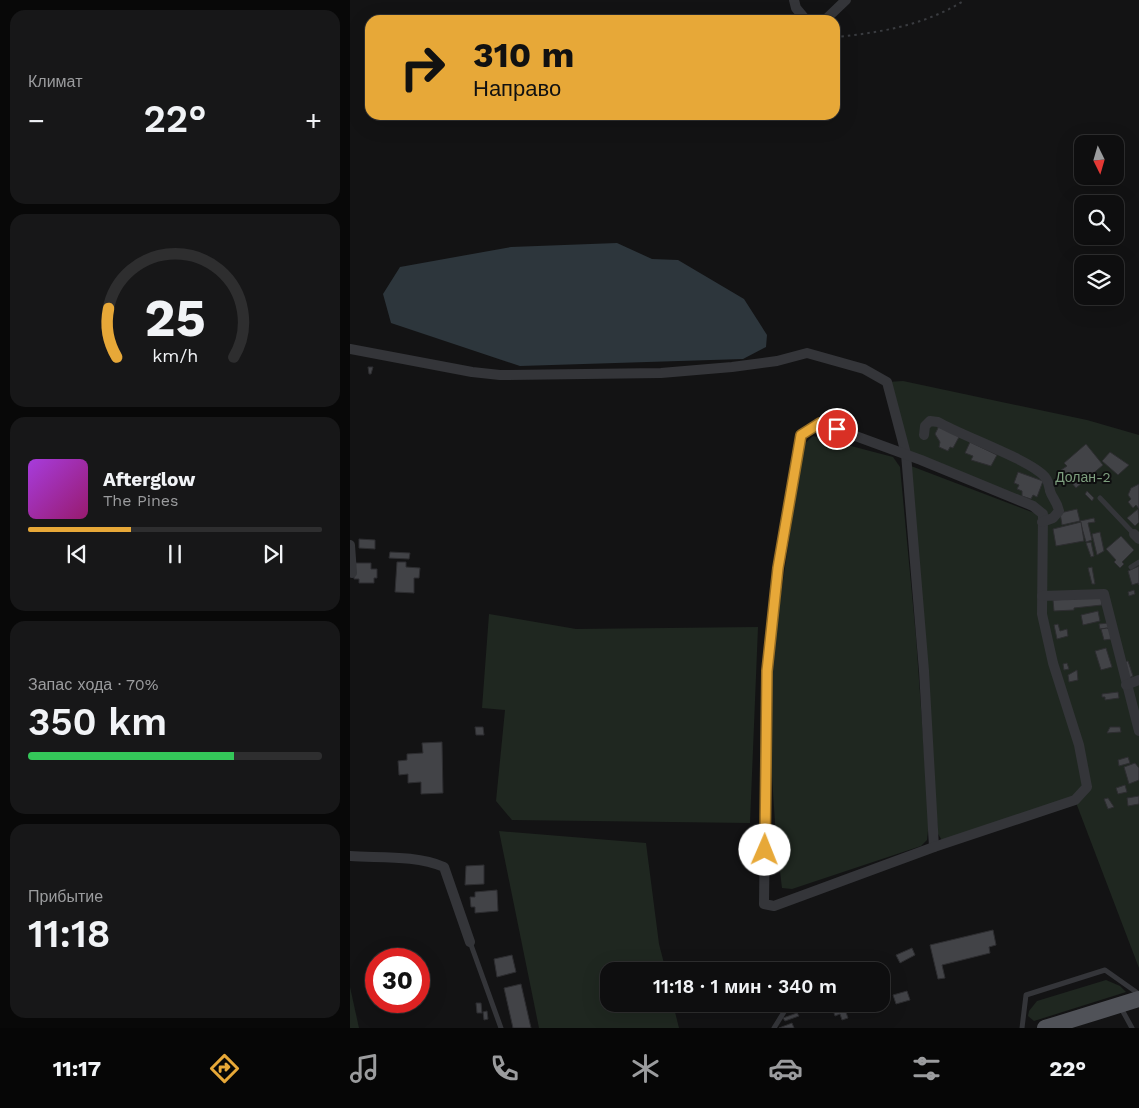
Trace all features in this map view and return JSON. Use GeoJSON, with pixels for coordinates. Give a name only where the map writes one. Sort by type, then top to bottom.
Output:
{"type":"FeatureCollection","features":[{"type":"Feature","properties":{"kind":"main road"},"geometry":{"type":"LineString","coordinates":[[1045,1028],[1139,1000]]}},
{"type":"Feature","properties":{"kind":"street"},"geometry":{"type":"LineString","coordinates":[[794,0],[796,8],[802,15]]}},
{"type":"Feature","properties":{"kind":"street"},"geometry":{"type":"LineString","coordinates":[[830,15],[846,0]]}},
{"type":"Feature","properties":{"kind":"street"},"geometry":{"type":"LineString","coordinates":[[350,349],[472,372],[500,375],[670,372],[776,361],[807,353],[864,369],[887,382],[906,454],[924,671],[934,847]]}},
{"type":"Feature","properties":{"kind":"street"},"geometry":{"type":"LineString","coordinates":[[924,435],[925,426],[930,421],[938,422],[1030,466],[1044,476],[1050,484],[1050,492],[1057,501],[1059,511],[1053,518],[1042,522]]}},
{"type":"Feature","properties":{"kind":"street"},"geometry":{"type":"LineString","coordinates":[[820,423],[906,454],[1033,506],[1043,514],[1042,614],[1053,663],[1079,745],[1087,787],[1075,800],[934,847],[774,906],[764,904],[767,671],[778,568],[801,435],[820,423]]}},
{"type":"Feature","properties":{"kind":"street"},"geometry":{"type":"LineString","coordinates":[[350,545],[352,573]]}},
{"type":"Feature","properties":{"kind":"street"},"geometry":{"type":"LineString","coordinates":[[1042,596],[1104,594],[1139,731]]}},
{"type":"Feature","properties":{"kind":"street"},"geometry":{"type":"LineString","coordinates":[[1126,685],[1139,680]]}},
{"type":"Feature","properties":{"kind":"street"},"geometry":{"type":"LineString","coordinates":[[350,856],[433,862],[444,867],[470,942]]}},
{"type":"Feature","properties":{"kind":"lane"},"geometry":{"type":"LineString","coordinates":[[1100,498],[1137,537]]}},
{"type":"Feature","properties":{"kind":"lane"},"geometry":{"type":"LineString","coordinates":[[1131,567],[1139,562]]}},
{"type":"Feature","properties":{"kind":"lane"},"geometry":{"type":"LineString","coordinates":[[470,942],[501,1028]]}},
{"type":"Feature","properties":{"kind":"lane"},"geometry":{"type":"LineString","coordinates":[[1022,1028],[1026,995],[1104,970],[1139,994]]}},
{"type":"Feature","properties":{"kind":"lane"},"geometry":{"type":"LineString","coordinates":[[1120,1006],[1132,1028]]}},
{"type":"Feature","properties":{"kind":"lane"},"geometry":{"type":"LineString","coordinates":[[774,1028],[784,1012]]}},
{"type":"Feature","properties":{"kind":"path"},"geometry":{"type":"LineString","coordinates":[[840,37],[870,34],[910,24],[954,7],[965,0]]}},
{"type":"Feature","properties":{"kind":"green space","name":"Долан-2"},"geometry":{"type":"Polygon","coordinates":[[[903,381],[1087,420],[1139,435],[1139,968],[1075,800],[1087,787],[1042,614],[1043,514],[906,454],[887,382],[903,381]]]}},
{"type":"Feature","properties":{"kind":"green space"},"geometry":{"type":"Polygon","coordinates":[[[813,436],[893,457],[900,467],[916,637],[929,822],[927,840],[921,846],[792,889],[782,888],[776,838],[769,731],[772,655],[803,445],[813,436]]]}},
{"type":"Feature","properties":{"kind":"green space"},"geometry":{"type":"Polygon","coordinates":[[[911,466],[1037,514],[1040,520],[1041,615],[1085,785],[1074,797],[943,842],[938,834],[911,466]]]}},
{"type":"Feature","properties":{"kind":"green space"},"geometry":{"type":"Polygon","coordinates":[[[489,614],[576,629],[758,627],[750,823],[512,820],[496,801],[505,710],[482,708],[489,614]]]}},
{"type":"Feature","properties":{"kind":"green space"},"geometry":{"type":"Polygon","coordinates":[[[499,831],[646,843],[659,944],[664,962],[600,962],[600,1012],[675,1012],[679,1028],[539,1028],[499,831]]]}},
{"type":"Feature","properties":{"kind":"green space"},"geometry":{"type":"Polygon","coordinates":[[[1106,980],[1120,986],[1126,992],[1034,1021],[1028,1016],[1029,1011],[1037,1001],[1106,980]]]}},
{"type":"Feature","properties":{"kind":"green space"},"geometry":{"type":"Polygon","coordinates":[[[350,987],[359,1028],[350,1028],[350,987]]]}},
{"type":"Feature","properties":{"kind":"shaded area"},"geometry":{"type":"Polygon","coordinates":[[[617,243],[652,259],[678,260],[744,299],[767,335],[766,347],[743,359],[520,366],[391,323],[383,294],[400,267],[511,247],[617,243]]]}},
{"type":"Feature","properties":{"kind":"building"},"geometry":{"type":"Polygon","coordinates":[[[368,367],[373,367],[371,374],[369,374],[368,367]]]}},
{"type":"Feature","properties":{"kind":"building"},"geometry":{"type":"Polygon","coordinates":[[[939,426],[959,437],[953,448],[950,447],[948,451],[939,447],[940,442],[935,434],[939,426]]]}},
{"type":"Feature","properties":{"kind":"building"},"geometry":{"type":"Polygon","coordinates":[[[970,442],[997,455],[991,466],[971,460],[973,456],[965,453],[970,442]]]}},
{"type":"Feature","properties":{"kind":"building"},"geometry":{"type":"Polygon","coordinates":[[[1086,444],[1103,465],[1076,488],[1061,470],[1067,466],[1064,463],[1086,444]]]}},
{"type":"Feature","properties":{"kind":"building"},"geometry":{"type":"Polygon","coordinates":[[[1110,452],[1129,465],[1118,475],[1102,461],[1110,452]]]}},
{"type":"Feature","properties":{"kind":"building"},"geometry":{"type":"Polygon","coordinates":[[[1018,472],[1043,481],[1037,497],[1033,495],[1031,499],[1022,496],[1022,491],[1017,489],[1019,485],[1014,483],[1018,472]]]}},
{"type":"Feature","properties":{"kind":"building"},"geometry":{"type":"Polygon","coordinates":[[[1139,484],[1139,509],[1136,505],[1133,508],[1128,502],[1131,499],[1128,495],[1131,488],[1139,484]]]}},
{"type":"Feature","properties":{"kind":"building"},"geometry":{"type":"Polygon","coordinates":[[[1087,491],[1094,498],[1092,501],[1085,494],[1087,491]]]}},
{"type":"Feature","properties":{"kind":"building"},"geometry":{"type":"Polygon","coordinates":[[[1077,509],[1080,521],[1062,525],[1060,513],[1077,509]]]}},
{"type":"Feature","properties":{"kind":"building"},"geometry":{"type":"Polygon","coordinates":[[[1138,509],[1139,522],[1135,526],[1127,518],[1138,509]]]}},
{"type":"Feature","properties":{"kind":"building"},"geometry":{"type":"Polygon","coordinates":[[[1094,518],[1095,522],[1088,523],[1092,540],[1086,542],[1080,521],[1094,518]]]}},
{"type":"Feature","properties":{"kind":"building"},"geometry":{"type":"Polygon","coordinates":[[[1081,522],[1084,541],[1056,546],[1053,529],[1081,522]]]}},
{"type":"Feature","properties":{"kind":"building"},"geometry":{"type":"Polygon","coordinates":[[[1100,532],[1104,551],[1097,555],[1092,534],[1100,532]]]}},
{"type":"Feature","properties":{"kind":"building"},"geometry":{"type":"Polygon","coordinates":[[[1121,536],[1134,550],[1122,562],[1124,564],[1120,568],[1114,562],[1116,560],[1106,549],[1121,536]]]}},
{"type":"Feature","properties":{"kind":"building"},"geometry":{"type":"Polygon","coordinates":[[[359,539],[375,540],[375,549],[359,548],[359,539]]]}},
{"type":"Feature","properties":{"kind":"building"},"geometry":{"type":"Polygon","coordinates":[[[1091,542],[1094,556],[1091,557],[1086,543],[1091,542]]]}},
{"type":"Feature","properties":{"kind":"building"},"geometry":{"type":"Polygon","coordinates":[[[390,552],[410,553],[409,559],[389,558],[390,552]]]}},
{"type":"Feature","properties":{"kind":"building"},"geometry":{"type":"Polygon","coordinates":[[[397,562],[406,562],[406,567],[420,568],[419,578],[414,578],[414,593],[395,592],[397,562]]]}},
{"type":"Feature","properties":{"kind":"building"},"geometry":{"type":"Polygon","coordinates":[[[354,563],[371,563],[371,569],[377,569],[377,578],[374,578],[374,583],[359,583],[359,579],[354,579],[354,563]]]}},
{"type":"Feature","properties":{"kind":"building"},"geometry":{"type":"Polygon","coordinates":[[[1139,566],[1139,585],[1138,583],[1132,585],[1128,571],[1139,566]]]}},
{"type":"Feature","properties":{"kind":"building"},"geometry":{"type":"Polygon","coordinates":[[[1092,567],[1095,584],[1092,584],[1088,568],[1092,567]]]}},
{"type":"Feature","properties":{"kind":"building"},"geometry":{"type":"Polygon","coordinates":[[[1134,590],[1135,594],[1129,596],[1128,592],[1134,590]]]}},
{"type":"Feature","properties":{"kind":"building"},"geometry":{"type":"Polygon","coordinates":[[[1101,597],[1102,605],[1054,611],[1053,600],[1101,597]]]}},
{"type":"Feature","properties":{"kind":"building"},"geometry":{"type":"Polygon","coordinates":[[[1098,611],[1100,621],[1083,625],[1081,615],[1098,611]]]}},
{"type":"Feature","properties":{"kind":"building"},"geometry":{"type":"Polygon","coordinates":[[[1108,623],[1109,628],[1100,629],[1099,624],[1108,623]]]}},
{"type":"Feature","properties":{"kind":"building"},"geometry":{"type":"Polygon","coordinates":[[[1058,624],[1060,631],[1067,629],[1068,636],[1057,639],[1054,625],[1058,624]]]}},
{"type":"Feature","properties":{"kind":"building"},"geometry":{"type":"Polygon","coordinates":[[[1107,628],[1110,630],[1112,639],[1104,640],[1101,629],[1107,628]]]}},
{"type":"Feature","properties":{"kind":"building"},"geometry":{"type":"Polygon","coordinates":[[[1106,648],[1112,667],[1101,670],[1095,651],[1106,648]]]}},
{"type":"Feature","properties":{"kind":"building"},"geometry":{"type":"Polygon","coordinates":[[[1128,661],[1133,676],[1129,678],[1124,662],[1128,661]]]}},
{"type":"Feature","properties":{"kind":"building"},"geometry":{"type":"Polygon","coordinates":[[[1067,663],[1069,669],[1064,670],[1063,664],[1067,663]]]}},
{"type":"Feature","properties":{"kind":"building"},"geometry":{"type":"Polygon","coordinates":[[[1077,670],[1078,680],[1069,682],[1068,675],[1077,670]]]}},
{"type":"Feature","properties":{"kind":"building"},"geometry":{"type":"Polygon","coordinates":[[[1118,692],[1119,698],[1105,700],[1105,697],[1102,697],[1102,694],[1118,692]]]}},
{"type":"Feature","properties":{"kind":"building"},"geometry":{"type":"Polygon","coordinates":[[[475,727],[483,727],[484,735],[476,735],[475,727]]]}},
{"type":"Feature","properties":{"kind":"building"},"geometry":{"type":"Polygon","coordinates":[[[1110,727],[1120,727],[1121,732],[1107,733],[1110,727]]]}},
{"type":"Feature","properties":{"kind":"building"},"geometry":{"type":"Polygon","coordinates":[[[442,742],[443,793],[421,794],[421,782],[408,783],[408,774],[399,775],[398,761],[407,760],[407,754],[423,753],[422,743],[442,742]]]}},
{"type":"Feature","properties":{"kind":"building"},"geometry":{"type":"Polygon","coordinates":[[[1128,757],[1130,763],[1119,766],[1118,760],[1128,757]]]}},
{"type":"Feature","properties":{"kind":"building"},"geometry":{"type":"Polygon","coordinates":[[[1135,763],[1139,768],[1139,780],[1129,784],[1124,767],[1135,763]]]}},
{"type":"Feature","properties":{"kind":"building"},"geometry":{"type":"Polygon","coordinates":[[[1125,785],[1127,792],[1118,794],[1116,788],[1125,785]]]}},
{"type":"Feature","properties":{"kind":"building"},"geometry":{"type":"Polygon","coordinates":[[[1139,796],[1139,804],[1128,806],[1127,798],[1139,796]]]}},
{"type":"Feature","properties":{"kind":"building"},"geometry":{"type":"Polygon","coordinates":[[[1108,798],[1114,807],[1108,809],[1104,799],[1108,798]]]}},
{"type":"Feature","properties":{"kind":"building"},"geometry":{"type":"Polygon","coordinates":[[[484,865],[484,884],[465,885],[466,866],[484,865]]]}},
{"type":"Feature","properties":{"kind":"building"},"geometry":{"type":"Polygon","coordinates":[[[497,890],[498,911],[475,913],[475,907],[471,907],[470,897],[475,897],[475,892],[497,890]]]}},
{"type":"Feature","properties":{"kind":"building"},"geometry":{"type":"Polygon","coordinates":[[[993,930],[996,945],[989,947],[990,953],[942,965],[945,978],[938,979],[930,945],[993,930]]]}},
{"type":"Feature","properties":{"kind":"building"},"geometry":{"type":"Polygon","coordinates":[[[912,948],[915,955],[900,963],[896,955],[912,948]]]}},
{"type":"Feature","properties":{"kind":"building"},"geometry":{"type":"Polygon","coordinates":[[[512,955],[516,972],[497,977],[494,959],[512,955]]]}},
{"type":"Feature","properties":{"kind":"building"},"geometry":{"type":"Polygon","coordinates":[[[521,984],[531,1028],[513,1028],[504,988],[521,984]]]}},
{"type":"Feature","properties":{"kind":"building"},"geometry":{"type":"Polygon","coordinates":[[[907,991],[910,1000],[896,1004],[893,995],[907,991]]]}},
{"type":"Feature","properties":{"kind":"building"},"geometry":{"type":"Polygon","coordinates":[[[476,1003],[481,1003],[482,1013],[477,1013],[476,1003]]]}},
{"type":"Feature","properties":{"kind":"building"},"geometry":{"type":"Polygon","coordinates":[[[487,1011],[488,1019],[484,1020],[483,1012],[487,1011]]]}},
{"type":"Feature","properties":{"kind":"building"},"geometry":{"type":"Polygon","coordinates":[[[834,1012],[846,1012],[848,1018],[842,1020],[840,1014],[835,1016],[834,1012]]]}},
{"type":"Feature","properties":{"kind":"building"},"geometry":{"type":"Polygon","coordinates":[[[797,1013],[799,1016],[785,1021],[783,1018],[797,1013]]]}},
{"type":"Feature","properties":{"kind":"building"},"geometry":{"type":"Polygon","coordinates":[[[792,1023],[794,1028],[779,1028],[792,1023]]]}},
{"type":"Feature","properties":{"kind":"route"},"geometry":{"type":"LineString","coordinates":[[765,850],[767,671],[781,549],[801,435],[820,423],[837,429]]}}]}
